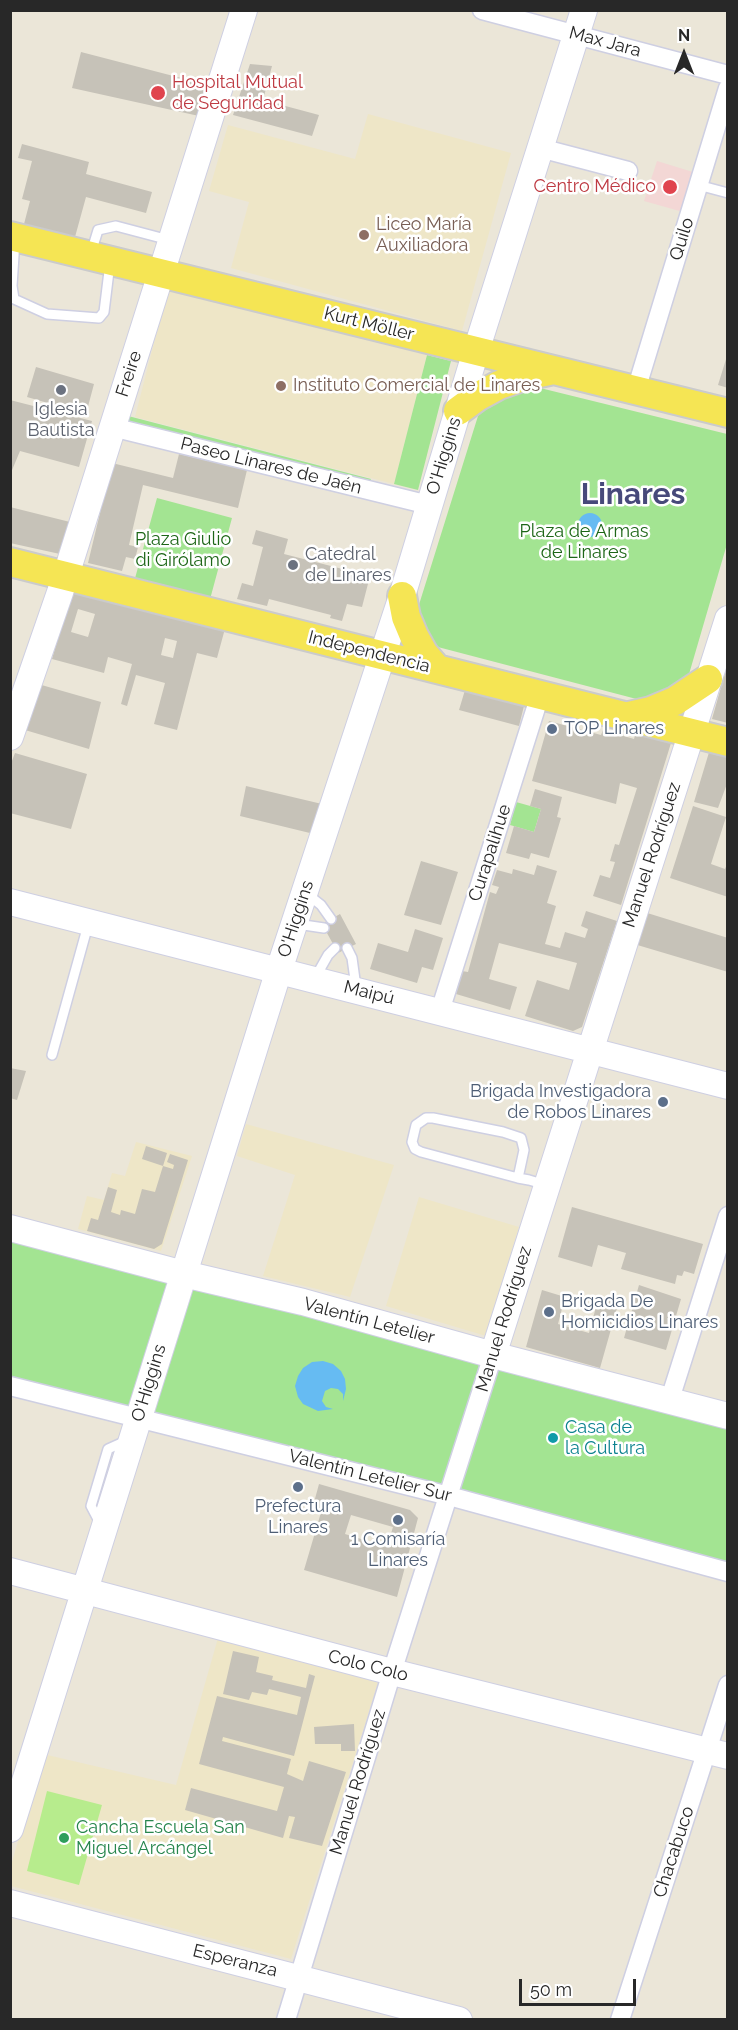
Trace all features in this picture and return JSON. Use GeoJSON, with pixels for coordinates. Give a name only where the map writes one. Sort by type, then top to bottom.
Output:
{"type":"FeatureCollection","features":[{"type":"Feature","properties":{"kind":"main road","name":"Freire"},"geometry":{"type":"LineString","coordinates":[[10,737],[66,575],[244,10]]}},
{"type":"Feature","properties":{"kind":"main road","name":"O'Higgins"},"geometry":{"type":"LineString","coordinates":[[10,1829],[86,1593],[135,1428],[279,970],[402,596],[476,351],[580,22]]}},
{"type":"Feature","properties":{"kind":"main road","name":"Kurt Möller"},"geometry":{"type":"LineString","coordinates":[[13,237],[726,413]]}},
{"type":"Feature","properties":{"kind":"main road"},"geometry":{"type":"LineString","coordinates":[[458,411],[477,397],[499,386],[525,376],[554,370]]}},
{"type":"Feature","properties":{"kind":"main road","name":"Independencia"},"geometry":{"type":"LineString","coordinates":[[10,562],[728,742]]}},
{"type":"Feature","properties":{"kind":"main road"},"geometry":{"type":"LineString","coordinates":[[402,596],[406,616],[414,636],[424,654],[437,669]]}},
{"type":"Feature","properties":{"kind":"main road","name":"Manuel Rodríguez"},"geometry":{"type":"LineString","coordinates":[[493,1355],[728,619]]}},
{"type":"Feature","properties":{"kind":"main road"},"geometry":{"type":"LineString","coordinates":[[627,717],[651,711],[675,701],[708,679]]}},
{"type":"Feature","properties":{"kind":"main road","name":"Maipú"},"geometry":{"type":"LineString","coordinates":[[10,902],[728,1086]]}},
{"type":"Feature","properties":{"kind":"main road","name":"Valentín Letelier"},"geometry":{"type":"LineString","coordinates":[[10,1228],[184,1274],[303,1302],[493,1355],[728,1416]]}},
{"type":"Feature","properties":{"kind":"main road","name":"Colo Colo"},"geometry":{"type":"LineString","coordinates":[[10,1571],[86,1593],[717,1754]]}},
{"type":"Feature","properties":{"kind":"main road","name":"Esperanza"},"geometry":{"type":"LineString","coordinates":[[10,1904],[459,2019]]}},
{"type":"Feature","properties":{"kind":"street","name":"Max Jara"},"geometry":{"type":"LineString","coordinates":[[482,10],[580,22],[728,75]]}},
{"type":"Feature","properties":{"kind":"street","name":"Quilo"},"geometry":{"type":"LineString","coordinates":[[636,390],[728,88]]}},
{"type":"Feature","properties":{"kind":"street"},"geometry":{"type":"LineString","coordinates":[[540,148],[628,171]]}},
{"type":"Feature","properties":{"kind":"street","name":"Paseo Linares de Jaén"},"geometry":{"type":"LineString","coordinates":[[112,427],[429,505]]}},
{"type":"Feature","properties":{"kind":"street","name":"Curapalihue"},"geometry":{"type":"LineString","coordinates":[[440,1011],[540,695]]}},
{"type":"Feature","properties":{"kind":"street"},"geometry":{"type":"LineString","coordinates":[[670,1400],[728,1216]]}},
{"type":"Feature","properties":{"kind":"street","name":"Manuel Rodríguez"},"geometry":{"type":"LineString","coordinates":[[286,2019],[392,1672],[493,1355]]}},
{"type":"Feature","properties":{"kind":"street","name":"Valentín Letelier Sur"},"geometry":{"type":"LineString","coordinates":[[10,1386],[135,1428],[448,1496],[728,1572]]}},
{"type":"Feature","properties":{"kind":"street","name":"Chacabuco"},"geometry":{"type":"LineString","coordinates":[[620,2019],[717,1754],[728,1685]]}},
{"type":"Feature","properties":{"kind":"lane"},"geometry":{"type":"LineString","coordinates":[[698,185],[728,193]]}},
{"type":"Feature","properties":{"kind":"lane"},"geometry":{"type":"LineString","coordinates":[[13,237],[12,286],[14,298],[47,314],[99,318],[104,312],[98,230],[116,226],[171,241]]}},
{"type":"Feature","properties":{"kind":"lane"},"geometry":{"type":"LineString","coordinates":[[305,893],[321,904],[331,919]]}},
{"type":"Feature","properties":{"kind":"lane"},"geometry":{"type":"LineString","coordinates":[[52,1055],[88,922]]}},
{"type":"Feature","properties":{"kind":"lane"},"geometry":{"type":"LineString","coordinates":[[295,924],[324,928]]}},
{"type":"Feature","properties":{"kind":"lane"},"geometry":{"type":"LineString","coordinates":[[315,979],[328,955],[335,948]]}},
{"type":"Feature","properties":{"kind":"lane"},"geometry":{"type":"LineString","coordinates":[[347,948],[352,958],[356,990]]}},
{"type":"Feature","properties":{"kind":"lane"},"geometry":{"type":"LineString","coordinates":[[518,1178],[524,1150],[521,1138],[503,1132],[433,1118],[426,1118],[416,1125],[412,1142],[421,1152],[518,1178],[546,1185]]}},
{"type":"Feature","properties":{"kind":"shaded area","name":"Liceo María Auxiliadora"},"geometry":{"type":"Polygon","coordinates":[[[368,114],[511,153],[462,331],[231,268],[249,202],[209,191],[228,125],[355,159],[368,114]]]}},
{"type":"Feature","properties":{"kind":"shaded area","name":"Centro Médico"},"geometry":{"type":"Polygon","coordinates":[[[657,161],[696,173],[683,212],[644,201],[657,161]]]}},
{"type":"Feature","properties":{"kind":"shaded area","name":"Instituto Comercial de Linares"},"geometry":{"type":"Polygon","coordinates":[[[168,288],[427,355],[394,484],[135,417],[168,288]]]}},
{"type":"Feature","properties":{"kind":"shaded area"},"geometry":{"type":"Polygon","coordinates":[[[246,1124],[394,1165],[350,1297],[263,1276],[295,1175],[237,1156],[246,1124]]]}},
{"type":"Feature","properties":{"kind":"shaded area"},"geometry":{"type":"Polygon","coordinates":[[[136,1142],[192,1156],[161,1251],[78,1229],[87,1196],[104,1200],[112,1173],[125,1176],[136,1142]]]}},
{"type":"Feature","properties":{"kind":"shaded area"},"geometry":{"type":"Polygon","coordinates":[[[419,1197],[519,1227],[486,1336],[386,1306],[419,1197]]]}},
{"type":"Feature","properties":{"kind":"shaded area"},"geometry":{"type":"Polygon","coordinates":[[[218,1638],[379,1680],[291,1959],[11,1886],[10,1869],[43,1754],[176,1785],[218,1638]]]}},
{"type":"Feature","properties":{"kind":"green space"},"geometry":{"type":"Polygon","coordinates":[[[427,355],[451,361],[418,490],[394,484],[427,355]]]}},
{"type":"Feature","properties":{"kind":"green space","name":"Plaza de Armas de Linares"},"geometry":{"type":"Polygon","coordinates":[[[532,386],[727,434],[727,544],[687,681],[648,702],[434,646],[417,611],[478,416],[486,406],[532,386]]]}},
{"type":"Feature","properties":{"kind":"green space"},"geometry":{"type":"Polygon","coordinates":[[[122,414],[371,479],[368,487],[118,425],[122,414]]]}},
{"type":"Feature","properties":{"kind":"green space","name":"Plaza Giulio di Girólamo"},"geometry":{"type":"Polygon","coordinates":[[[157,498],[232,518],[209,603],[134,582],[157,498]]]}},
{"type":"Feature","properties":{"kind":"green space"},"geometry":{"type":"Polygon","coordinates":[[[516,802],[541,809],[534,832],[510,825],[516,802]]]}},
{"type":"Feature","properties":{"kind":"green space"},"geometry":{"type":"Polygon","coordinates":[[[10,1240],[727,1425],[727,1565],[11,1376],[10,1240]]]}},
{"type":"Feature","properties":{"kind":"green space","name":"Cancha Escuela San Miguel Arcángel"},"geometry":{"type":"Polygon","coordinates":[[[47,1791],[102,1805],[79,1885],[27,1871],[47,1791]]]}},
{"type":"Feature","properties":{"kind":"water"},"geometry":{"type":"Polygon","coordinates":[[[590,513],[599,516],[602,525],[599,534],[590,537],[581,534],[578,525],[581,516],[590,513]]]}},
{"type":"Feature","properties":{"kind":"water"},"geometry":{"type":"Polygon","coordinates":[[[323,1361],[333,1364],[341,1371],[346,1389],[343,1401],[343,1394],[338,1389],[331,1388],[325,1391],[322,1401],[326,1407],[333,1409],[318,1411],[303,1404],[295,1386],[303,1368],[312,1362],[323,1361]]]}},
{"type":"Feature","properties":{"kind":"building"},"geometry":{"type":"Polygon","coordinates":[[[81,52],[208,85],[199,116],[72,88],[81,52]]]}},
{"type":"Feature","properties":{"kind":"building"},"geometry":{"type":"Polygon","coordinates":[[[250,64],[272,66],[263,100],[319,115],[312,136],[233,115],[250,64]]]}},
{"type":"Feature","properties":{"kind":"building"},"geometry":{"type":"Polygon","coordinates":[[[22,144],[89,162],[86,174],[152,192],[146,213],[86,197],[75,237],[24,224],[30,201],[22,199],[32,161],[18,158],[22,144]]]}},
{"type":"Feature","properties":{"kind":"building"},"geometry":{"type":"Polygon","coordinates":[[[728,356],[728,388],[718,385],[728,356]]]}},
{"type":"Feature","properties":{"kind":"building","name":"Iglesia Bautista"},"geometry":{"type":"Polygon","coordinates":[[[36,367],[94,384],[86,414],[27,397],[36,367]]]}},
{"type":"Feature","properties":{"kind":"building"},"geometry":{"type":"Polygon","coordinates":[[[10,400],[92,421],[79,467],[20,451],[10,475],[10,400]]]}},
{"type":"Feature","properties":{"kind":"building"},"geometry":{"type":"Polygon","coordinates":[[[179,454],[247,470],[238,508],[143,485],[129,545],[138,547],[135,559],[126,557],[122,571],[88,563],[112,463],[173,478],[179,454]]]}},
{"type":"Feature","properties":{"kind":"building"},"geometry":{"type":"Polygon","coordinates":[[[10,507],[70,522],[60,554],[10,543],[10,507]]]}},
{"type":"Feature","properties":{"kind":"building","name":"Catedral de Linares"},"geometry":{"type":"Polygon","coordinates":[[[256,530],[288,539],[284,554],[370,576],[362,607],[347,604],[342,621],[330,618],[331,615],[269,599],[267,606],[237,599],[242,583],[253,586],[263,547],[252,544],[256,530]]]}},
{"type":"Feature","properties":{"kind":"building"},"geometry":{"type":"Polygon","coordinates":[[[73,585],[226,625],[217,658],[197,653],[177,730],[154,724],[165,683],[136,675],[127,706],[121,704],[132,664],[108,657],[104,673],[52,659],[73,585]],[[78,609],[71,632],[88,637],[95,614],[78,609]],[[165,638],[161,655],[173,658],[177,641],[165,638]]]}},
{"type":"Feature","properties":{"kind":"building"},"geometry":{"type":"Polygon","coordinates":[[[728,666],[728,723],[712,719],[728,666]]]}},
{"type":"Feature","properties":{"kind":"building"},"geometry":{"type":"Polygon","coordinates":[[[38,684],[101,702],[89,749],[25,730],[38,684]]]}},
{"type":"Feature","properties":{"kind":"building"},"geometry":{"type":"Polygon","coordinates":[[[465,690],[524,706],[519,726],[459,710],[465,690]]]}},
{"type":"Feature","properties":{"kind":"building"},"geometry":{"type":"Polygon","coordinates":[[[549,721],[601,735],[603,730],[634,739],[636,732],[671,743],[621,905],[593,896],[600,875],[610,878],[615,862],[610,861],[615,844],[619,845],[637,788],[620,783],[616,804],[532,781],[549,721]]]}},
{"type":"Feature","properties":{"kind":"building"},"geometry":{"type":"Polygon","coordinates":[[[710,749],[728,753],[728,781],[718,808],[694,802],[710,749]]]}},
{"type":"Feature","properties":{"kind":"building"},"geometry":{"type":"Polygon","coordinates":[[[15,753],[87,774],[71,829],[10,813],[10,766],[15,753]]]}},
{"type":"Feature","properties":{"kind":"building"},"geometry":{"type":"Polygon","coordinates":[[[246,786],[322,804],[314,834],[240,816],[246,786]]]}},
{"type":"Feature","properties":{"kind":"building"},"geometry":{"type":"Polygon","coordinates":[[[535,789],[562,797],[557,817],[561,818],[549,858],[531,853],[529,859],[506,853],[514,826],[534,832],[541,809],[530,806],[535,789]]]}},
{"type":"Feature","properties":{"kind":"building"},"geometry":{"type":"Polygon","coordinates":[[[693,806],[726,817],[711,864],[725,869],[728,862],[728,897],[670,878],[693,806]]]}},
{"type":"Feature","properties":{"kind":"building"},"geometry":{"type":"Polygon","coordinates":[[[421,861],[458,872],[441,925],[404,915],[421,861]]]}},
{"type":"Feature","properties":{"kind":"building"},"geometry":{"type":"Polygon","coordinates":[[[537,865],[557,871],[547,903],[556,906],[545,944],[560,948],[565,932],[585,938],[588,929],[581,926],[586,911],[617,921],[582,1027],[573,1031],[525,1016],[537,980],[569,990],[577,963],[499,943],[489,979],[517,987],[510,1010],[456,994],[462,971],[468,972],[490,892],[496,894],[499,887],[492,885],[497,870],[512,874],[513,869],[534,875],[537,865]]]}},
{"type":"Feature","properties":{"kind":"building"},"geometry":{"type":"Polygon","coordinates":[[[644,912],[728,938],[728,972],[634,944],[644,912]]]}},
{"type":"Feature","properties":{"kind":"building"},"geometry":{"type":"Polygon","coordinates":[[[340,914],[356,944],[338,953],[322,924],[340,914]]]}},
{"type":"Feature","properties":{"kind":"building"},"geometry":{"type":"Polygon","coordinates":[[[415,929],[443,938],[433,970],[422,967],[417,983],[370,969],[378,943],[408,952],[415,929]]]}},
{"type":"Feature","properties":{"kind":"building"},"geometry":{"type":"Polygon","coordinates":[[[10,1068],[26,1071],[17,1100],[10,1098],[10,1068]]]}},
{"type":"Feature","properties":{"kind":"building"},"geometry":{"type":"Polygon","coordinates":[[[146,1146],[167,1153],[163,1166],[142,1159],[146,1146]]]}},
{"type":"Feature","properties":{"kind":"building"},"geometry":{"type":"Polygon","coordinates":[[[170,1154],[188,1160],[162,1244],[154,1249],[87,1231],[91,1218],[98,1220],[108,1187],[117,1190],[111,1212],[120,1215],[121,1210],[135,1214],[142,1189],[155,1192],[163,1166],[173,1169],[174,1165],[167,1162],[170,1154]]]}},
{"type":"Feature","properties":{"kind":"building"},"geometry":{"type":"Polygon","coordinates":[[[572,1207],[703,1244],[694,1274],[684,1271],[682,1276],[677,1275],[675,1284],[621,1269],[626,1253],[598,1245],[592,1267],[558,1257],[572,1207]]]}},
{"type":"Feature","properties":{"kind":"building"},"geometry":{"type":"Polygon","coordinates":[[[639,1285],[681,1299],[666,1350],[624,1338],[639,1285]]]}},
{"type":"Feature","properties":{"kind":"building"},"geometry":{"type":"Polygon","coordinates":[[[542,1290],[565,1297],[558,1324],[589,1333],[599,1296],[619,1301],[600,1368],[526,1347],[542,1290]]]}},
{"type":"Feature","properties":{"kind":"building"},"geometry":{"type":"Polygon","coordinates":[[[319,1484],[410,1510],[418,1518],[397,1597],[304,1570],[322,1509],[313,1506],[319,1484]],[[351,1515],[345,1534],[387,1547],[393,1527],[351,1515]]]}},
{"type":"Feature","properties":{"kind":"building"},"geometry":{"type":"Polygon","coordinates":[[[233,1651],[259,1657],[256,1672],[273,1676],[272,1680],[306,1688],[309,1674],[315,1676],[294,1756],[223,1737],[222,1741],[291,1759],[287,1774],[303,1781],[309,1761],[346,1772],[322,1846],[289,1838],[295,1817],[289,1816],[283,1838],[185,1810],[191,1788],[277,1811],[284,1787],[199,1764],[217,1696],[297,1715],[301,1697],[269,1689],[267,1695],[252,1692],[249,1700],[223,1694],[233,1651]]]}},
{"type":"Feature","properties":{"kind":"building"},"geometry":{"type":"Polygon","coordinates":[[[354,1724],[355,1751],[341,1751],[341,1744],[315,1744],[314,1727],[354,1724]]]}},
{"type":"Feature","properties":{"kind":"place","name":"Hospital Mutual de Seguridad"},"geometry":{"type":"Point","coordinates":[158,93]}},
{"type":"Feature","properties":{"kind":"place","name":"Centro Médico"},"geometry":{"type":"Point","coordinates":[670,187]}},
{"type":"Feature","properties":{"kind":"place","name":"Liceo María Auxiliadora"},"geometry":{"type":"Point","coordinates":[364,235]}},
{"type":"Feature","properties":{"kind":"place","name":"Instituto Comercial de Linares"},"geometry":{"type":"Point","coordinates":[281,386]}},
{"type":"Feature","properties":{"kind":"place","name":"Iglesia Bautista"},"geometry":{"type":"Point","coordinates":[61,390]}},
{"type":"Feature","properties":{"kind":"place","name":"Catedral de Linares"},"geometry":{"type":"Point","coordinates":[293,565]}},
{"type":"Feature","properties":{"kind":"place","name":"TOP Linares"},"geometry":{"type":"Point","coordinates":[552,729]}},
{"type":"Feature","properties":{"kind":"place","name":"Brigada Investigadora de Robos Linares"},"geometry":{"type":"Point","coordinates":[663,1102]}},
{"type":"Feature","properties":{"kind":"place","name":"Brigada De Homicidios Linares"},"geometry":{"type":"Point","coordinates":[549,1312]}},
{"type":"Feature","properties":{"kind":"place","name":"Casa de la Cultura"},"geometry":{"type":"Point","coordinates":[553,1438]}},
{"type":"Feature","properties":{"kind":"place","name":"Prefectura Linares"},"geometry":{"type":"Point","coordinates":[298,1487]}},
{"type":"Feature","properties":{"kind":"place","name":"1 Comisaría Linares"},"geometry":{"type":"Point","coordinates":[398,1520]}},
{"type":"Feature","properties":{"kind":"place","name":"Cancha Escuela San Miguel Arcángel"},"geometry":{"type":"Point","coordinates":[64,1838]}},
{"type":"Feature","properties":{"kind":"district","name":"Linares"},"geometry":{"type":"Point","coordinates":[633,495]}}]}
